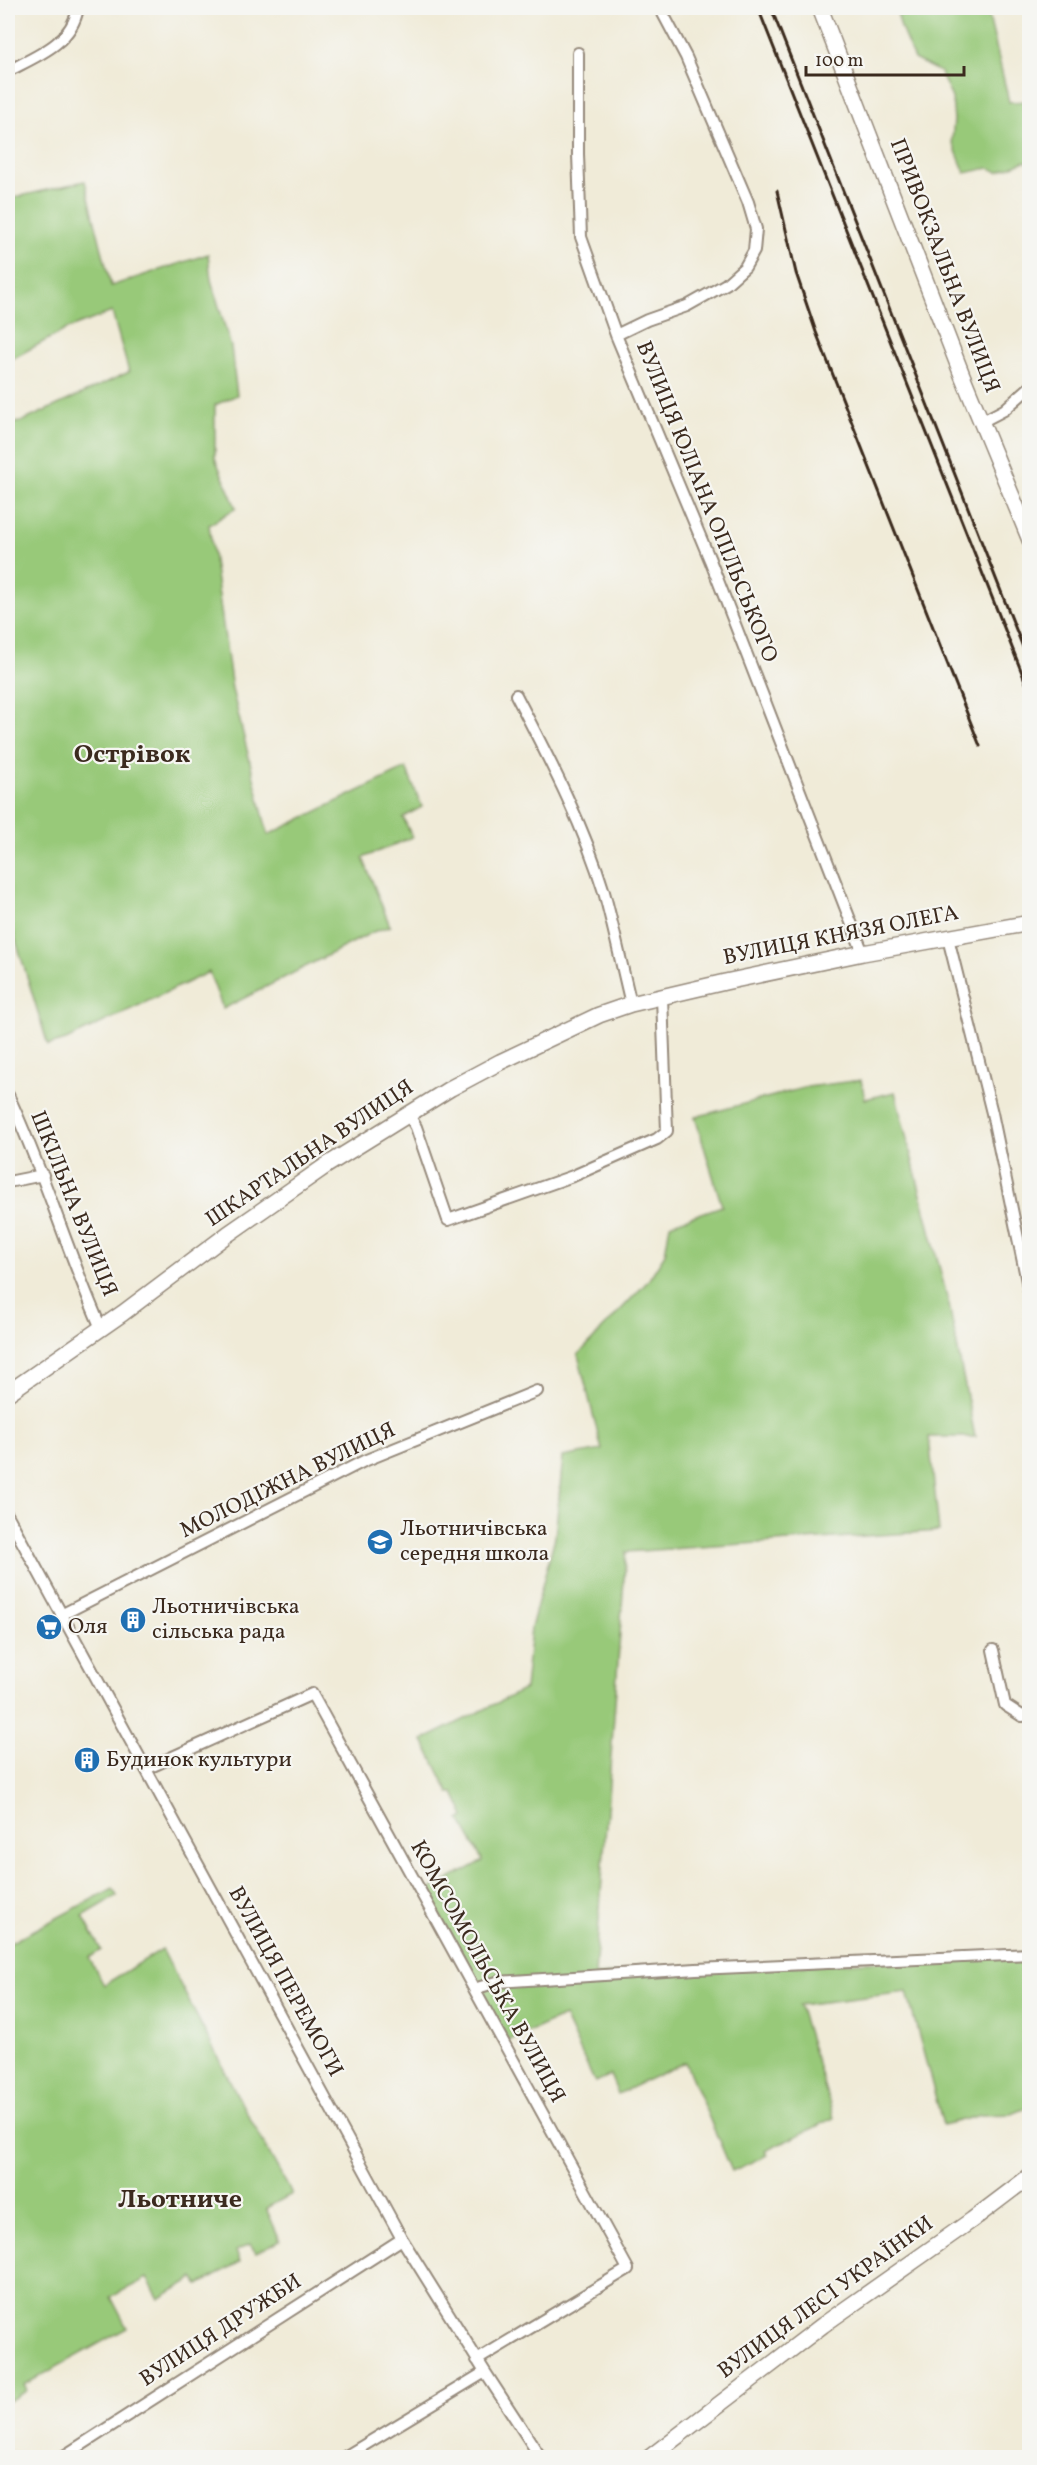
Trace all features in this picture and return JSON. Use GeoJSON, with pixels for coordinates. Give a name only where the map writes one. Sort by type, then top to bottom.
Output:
{"type":"FeatureCollection","features":[{"type":"Feature","properties":{"kind":"street"},"geometry":{"type":"LineString","coordinates":[[8,71],[55,45],[67,34],[77,16],[78,8]]}},
{"type":"Feature","properties":{"kind":"street"},"geometry":{"type":"LineString","coordinates":[[616,335],[647,320],[687,306],[726,285],[745,267],[754,251],[756,229],[748,202],[686,57],[660,8]]}},
{"type":"Feature","properties":{"kind":"street","name":"ПРИВОКЗАЛЬНА ВУЛИЦЯ"},"geometry":{"type":"LineString","coordinates":[[820,8],[1029,540]]}},
{"type":"Feature","properties":{"kind":"street","name":"ВУЛИЦЯ ЮЛІАНА ОПІЛЬСЬКОГО"},"geometry":{"type":"LineString","coordinates":[[578,53],[581,237],[616,335],[710,560],[863,953]]}},
{"type":"Feature","properties":{"kind":"street"},"geometry":{"type":"LineString","coordinates":[[981,422],[1004,410],[1029,387]]}},
{"type":"Feature","properties":{"kind":"street"},"geometry":{"type":"LineString","coordinates":[[516,694],[561,781],[591,856],[604,892],[631,1004]]}},
{"type":"Feature","properties":{"kind":"street","name":"ВУЛИЦЯ КНЯЗЯ ОЛЕГА"},"geometry":{"type":"LineString","coordinates":[[662,997],[863,953],[1029,923]]}},
{"type":"Feature","properties":{"kind":"street"},"geometry":{"type":"LineString","coordinates":[[948,938],[992,1113],[1029,1296]]}},
{"type":"Feature","properties":{"kind":"street"},"geometry":{"type":"LineString","coordinates":[[409,1115],[416,1127],[448,1220],[573,1176],[657,1139],[667,1131],[662,997]]}},
{"type":"Feature","properties":{"kind":"street","name":"ШКАРТАЛЬНА ВУЛИЦЯ"},"geometry":{"type":"LineString","coordinates":[[8,1393],[327,1165],[409,1115],[500,1062],[599,1015],[662,997]]}},
{"type":"Feature","properties":{"kind":"street","name":"ШКІЛЬНА ВУЛИЦЯ"},"geometry":{"type":"LineString","coordinates":[[8,1095],[43,1175],[85,1291],[101,1328]]}},
{"type":"Feature","properties":{"kind":"street"},"geometry":{"type":"LineString","coordinates":[[8,1182],[43,1175]]}},
{"type":"Feature","properties":{"kind":"street","name":"МОЛОДІЖНА ВУЛИЦЯ"},"geometry":{"type":"LineString","coordinates":[[62,1615],[364,1461],[537,1391]]}},
{"type":"Feature","properties":{"kind":"street","name":"ВУЛИЦЯ ПЕРЕМОГИ"},"geometry":{"type":"LineString","coordinates":[[8,1516],[402,2239],[477,2360],[541,2457]]}},
{"type":"Feature","properties":{"kind":"street"},"geometry":{"type":"LineString","coordinates":[[993,1650],[1005,1705],[1022,1716],[1029,1715]]}},
{"type":"Feature","properties":{"kind":"street","name":"КОМСОМОЛЬСЬКА ВУЛИЦЯ"},"geometry":{"type":"LineString","coordinates":[[146,1769],[312,1694],[628,2269],[477,2360]]}},
{"type":"Feature","properties":{"kind":"street"},"geometry":{"type":"LineString","coordinates":[[474,1989],[497,1982],[696,1969],[1029,1954]]}},
{"type":"Feature","properties":{"kind":"street","name":"ВУЛИЦЯ ЛЕСІ УКРАЇНКИ"},"geometry":{"type":"LineString","coordinates":[[649,2457],[824,2325],[972,2220],[1029,2176]]}},
{"type":"Feature","properties":{"kind":"street","name":"ВУЛИЦЯ ДРУЖБИ"},"geometry":{"type":"LineString","coordinates":[[61,2457],[402,2239]]}},
{"type":"Feature","properties":{"kind":"street"},"geometry":{"type":"LineString","coordinates":[[343,2457],[485,2372]]}},
{"type":"Feature","properties":{"kind":"green space"},"geometry":{"type":"Polygon","coordinates":[[[896,8],[987,8],[1009,102],[1029,101],[1029,163],[1025,161],[998,172],[989,168],[965,173],[952,141],[954,120],[952,98],[940,72],[914,59],[901,28],[896,8]]]}},
{"type":"Feature","properties":{"kind":"green space"},"geometry":{"type":"Polygon","coordinates":[[[85,181],[111,286],[208,254],[211,280],[231,347],[237,395],[215,405],[215,458],[236,508],[209,525],[232,689],[268,835],[406,768],[422,807],[403,817],[412,837],[363,858],[390,926],[373,932],[223,1009],[209,972],[66,1040],[48,1045],[13,931],[8,932],[8,424],[21,422],[129,372],[112,312],[67,329],[8,361],[8,199],[85,181]]]}},
{"type":"Feature","properties":{"kind":"green space"},"geometry":{"type":"Polygon","coordinates":[[[861,1080],[865,1099],[895,1092],[949,1305],[975,1437],[929,1437],[939,1531],[626,1552],[595,1975],[1029,1954],[1029,2107],[1012,2114],[981,2115],[943,2125],[907,1992],[799,2005],[834,2118],[765,2151],[767,2155],[732,2171],[685,2062],[618,2094],[610,2075],[595,2083],[564,2016],[508,2041],[427,1891],[483,1861],[460,1820],[465,1817],[454,1793],[449,1793],[423,1740],[525,1689],[531,1628],[555,1537],[563,1457],[602,1450],[578,1355],[648,1281],[665,1254],[670,1224],[722,1206],[695,1117],[807,1087],[861,1080]]]}},
{"type":"Feature","properties":{"kind":"green space"},"geometry":{"type":"Polygon","coordinates":[[[113,1888],[117,1896],[83,1916],[101,1950],[89,1958],[104,1985],[162,1949],[242,2104],[292,2194],[266,2208],[280,2240],[256,2253],[250,2244],[236,2251],[240,2262],[199,2285],[194,2278],[159,2299],[147,2278],[111,2297],[127,2328],[24,2385],[27,2391],[8,2401],[8,1944],[113,1888]]]}},
{"type":"Feature","properties":{"kind":"railway"},"geometry":{"type":"LineString","coordinates":[[758,8],[1030,693]]}},
{"type":"Feature","properties":{"kind":"railway"},"geometry":{"type":"LineString","coordinates":[[771,8],[1030,665]]}},
{"type":"Feature","properties":{"kind":"railway"},"geometry":{"type":"LineString","coordinates":[[777,191],[796,273],[816,332],[980,746]]}},
{"type":"Feature","properties":{"kind":"place","name":"Льотничівська середня школа"},"geometry":{"type":"Point","coordinates":[380,1542]}},
{"type":"Feature","properties":{"kind":"place","name":"Льотничівська сільська рада"},"geometry":{"type":"Point","coordinates":[133,1620]}},
{"type":"Feature","properties":{"kind":"place","name":"Оля"},"geometry":{"type":"Point","coordinates":[49,1627]}},
{"type":"Feature","properties":{"kind":"place","name":"Будинок культури"},"geometry":{"type":"Point","coordinates":[87,1760]}},
{"type":"Feature","properties":{"kind":"district","name":"Острівок"},"geometry":{"type":"Point","coordinates":[132,755]}},
{"type":"Feature","properties":{"kind":"district","name":"Льотниче"},"geometry":{"type":"Point","coordinates":[180,2200]}}]}
